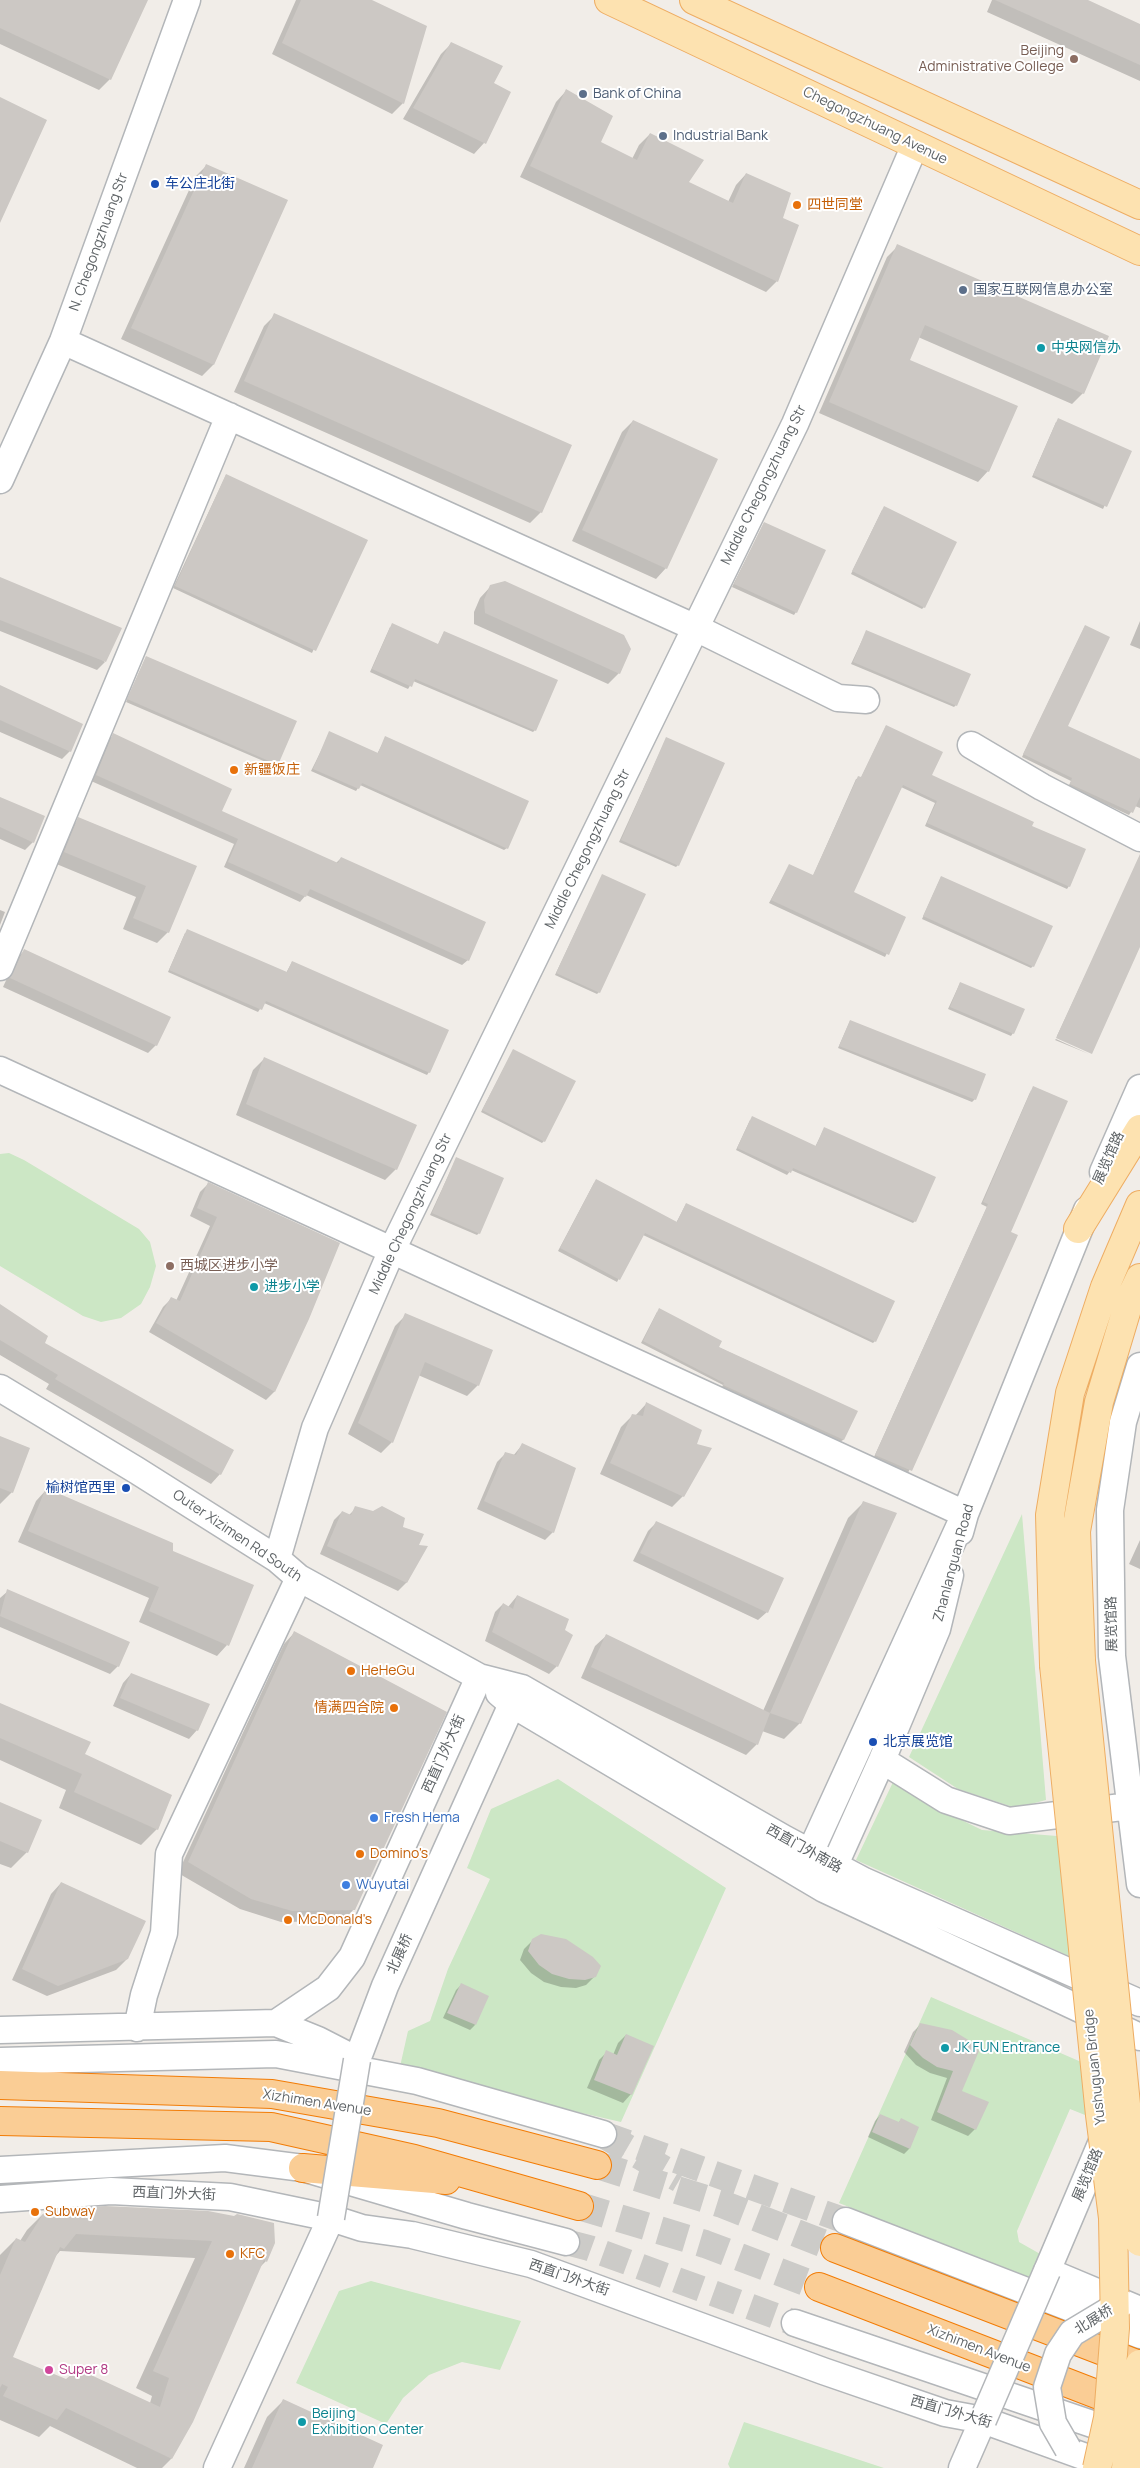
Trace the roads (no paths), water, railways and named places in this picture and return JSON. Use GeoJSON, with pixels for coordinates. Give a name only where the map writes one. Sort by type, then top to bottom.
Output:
{"type":"FeatureCollection","features":[{"type":"Feature","properties":{"kind":"highway","name":"Xizhimen Avenue"},"geometry":{"type":"LineString","coordinates":[[0,2085],[272,2094],[438,2123],[597,2165]]}},
{"type":"Feature","properties":{"kind":"highway"},"geometry":{"type":"LineString","coordinates":[[0,2121],[271,2127],[414,2159],[579,2206]]}},
{"type":"Feature","properties":{"kind":"highway"},"geometry":{"type":"LineString","coordinates":[[303,2168],[511,2186]]}},
{"type":"Feature","properties":{"kind":"highway"},"geometry":{"type":"LineString","coordinates":[[835,2248],[1140,2364]]}},
{"type":"Feature","properties":{"kind":"highway","name":"Xizhimen Avenue"},"geometry":{"type":"LineString","coordinates":[[819,2287],[1140,2411]]}},
{"type":"Feature","properties":{"kind":"main road","name":"Chegongzhuang Avenue"},"geometry":{"type":"LineString","coordinates":[[609,0],[1140,251]]}},
{"type":"Feature","properties":{"kind":"main road"},"geometry":{"type":"LineString","coordinates":[[694,0],[1140,205]]}},
{"type":"Feature","properties":{"kind":"main road"},"geometry":{"type":"LineString","coordinates":[[1078,1229],[1140,1129]]}},
{"type":"Feature","properties":{"kind":"main road","name":"Yushuguan Bridge"},"geometry":{"type":"LineString","coordinates":[[1097,2468],[1108,2418],[1115,2328],[1113,2218],[1100,2115],[1054,1664],[1050,1515],[1070,1393],[1105,1287],[1140,1205]]}},
{"type":"Feature","properties":{"kind":"main road","name":"Yushuguan Bridge"},"geometry":{"type":"LineString","coordinates":[[1140,1278],[1130,1299],[1099,1402],[1076,1531],[1081,1661],[1140,2242]]}},
{"type":"Feature","properties":{"kind":"main road"},"geometry":{"type":"LineString","coordinates":[[1126,2468],[1140,2364]]}},
{"type":"Feature","properties":{"kind":"street","name":"N. Chegongzhuang Str"},"geometry":{"type":"LineString","coordinates":[[0,480],[63,341],[187,0]]}},
{"type":"Feature","properties":{"kind":"street","name":"Middle Chegongzhuang Str"},"geometry":{"type":"LineString","coordinates":[[277,1559],[315,1428],[392,1250],[795,424],[915,145]]}},
{"type":"Feature","properties":{"kind":"street"},"geometry":{"type":"LineString","coordinates":[[63,341],[696,628],[838,698],[866,700]]}},
{"type":"Feature","properties":{"kind":"street"},"geometry":{"type":"LineString","coordinates":[[0,967],[229,416]]}},
{"type":"Feature","properties":{"kind":"street"},"geometry":{"type":"LineString","coordinates":[[971,746],[1042,787],[1140,838]]}},
{"type":"Feature","properties":{"kind":"street"},"geometry":{"type":"LineString","coordinates":[[0,1070],[964,1514],[810,1853]]}},
{"type":"Feature","properties":{"kind":"street","name":"展览馆路"},"geometry":{"type":"LineString","coordinates":[[1078,1229],[1140,1088]]}},
{"type":"Feature","properties":{"kind":"street","name":"Zhanlanguan Road"},"geometry":{"type":"LineString","coordinates":[[829,1877],[882,1760],[937,1628],[964,1514],[1078,1229]]}},
{"type":"Feature","properties":{"kind":"street","name":"展览馆路"},"geometry":{"type":"LineString","coordinates":[[1140,1366],[1123,1422],[1110,1510],[1112,1656],[1140,1884]]}},
{"type":"Feature","properties":{"kind":"street","name":"Outer Xizimen Rd South"},"geometry":{"type":"LineString","coordinates":[[0,1388],[136,1470],[277,1559],[299,1578],[478,1677],[517,1696]]}},
{"type":"Feature","properties":{"kind":"street"},"geometry":{"type":"LineString","coordinates":[[137,2028],[144,1996],[164,1933],[169,1854],[299,1578]]}},
{"type":"Feature","properties":{"kind":"street"},"geometry":{"type":"LineString","coordinates":[[1112,1656],[1140,1749]]}},
{"type":"Feature","properties":{"kind":"street","name":"西直门外大街"},"geometry":{"type":"LineString","coordinates":[[276,2024],[328,1988],[352,1957],[478,1677]]}},
{"type":"Feature","properties":{"kind":"street","name":"西直门外南路"},"geometry":{"type":"LineString","coordinates":[[517,1696],[810,1853],[829,1877],[1140,2003]]}},
{"type":"Feature","properties":{"kind":"street","name":"西直门外南路"},"geometry":{"type":"LineString","coordinates":[[517,1696],[829,1877],[1140,2037]]}},
{"type":"Feature","properties":{"kind":"street","name":"北展桥"},"geometry":{"type":"LineString","coordinates":[[216,2468],[330,2218],[357,2060],[385,1986],[517,1696]]}},
{"type":"Feature","properties":{"kind":"street"},"geometry":{"type":"LineString","coordinates":[[882,1760],[946,1800],[1009,1821],[1130,1806]]}},
{"type":"Feature","properties":{"kind":"street"},"geometry":{"type":"LineString","coordinates":[[0,2030],[276,2024],[318,2040],[357,2060]]}},
{"type":"Feature","properties":{"kind":"street","name":"展览馆路"},"geometry":{"type":"LineString","coordinates":[[1047,2271],[1140,2050]]}},
{"type":"Feature","properties":{"kind":"street"},"geometry":{"type":"LineString","coordinates":[[0,2061],[276,2054],[417,2081],[603,2134]]}},
{"type":"Feature","properties":{"kind":"street"},"geometry":{"type":"LineString","coordinates":[[1131,2306],[1106,2268],[1103,2238],[1140,2151]]}},
{"type":"Feature","properties":{"kind":"street"},"geometry":{"type":"LineString","coordinates":[[0,2170],[225,2158],[303,2168],[566,2242]]}},
{"type":"Feature","properties":{"kind":"street","name":"西直门外大街"},"geometry":{"type":"LineString","coordinates":[[0,2199],[111,2191],[230,2196],[330,2218],[362,2228],[412,2235],[531,2264],[842,2378],[945,2413],[983,2420],[1068,2449],[1116,2468]]}},
{"type":"Feature","properties":{"kind":"street"},"geometry":{"type":"LineString","coordinates":[[846,2222],[1140,2335]]}},
{"type":"Feature","properties":{"kind":"street"},"geometry":{"type":"LineString","coordinates":[[962,2468],[1047,2271],[1131,2306]]}},
{"type":"Feature","properties":{"kind":"street","name":"北展桥"},"geometry":{"type":"LineString","coordinates":[[1068,2449],[1053,2423],[1047,2386],[1058,2354],[1072,2333],[1131,2306]]}},
{"type":"Feature","properties":{"kind":"street"},"geometry":{"type":"LineString","coordinates":[[795,2323],[1092,2424],[1140,2444]]}},
{"type":"Feature","properties":{"kind":"tunnel"},"geometry":{"type":"LineString","coordinates":[[603,2134],[846,2221]]}},
{"type":"Feature","properties":{"kind":"tunnel"},"geometry":{"type":"LineString","coordinates":[[603,2134],[680,2179]]}},
{"type":"Feature","properties":{"kind":"tunnel"},"geometry":{"type":"LineString","coordinates":[[597,2165],[722,2204],[835,2248]]}},
{"type":"Feature","properties":{"kind":"tunnel"},"geometry":{"type":"LineString","coordinates":[[579,2206],[705,2244],[819,2287]]}},
{"type":"Feature","properties":{"kind":"tunnel"},"geometry":{"type":"LineString","coordinates":[[566,2242],[589,2248],[795,2323]]}},
{"type":"Feature","properties":{"kind":"place","name":"Beijing Administrative College"},"geometry":{"type":"Point","coordinates":[1074,59]}},
{"type":"Feature","properties":{"kind":"place","name":"Bank of China"},"geometry":{"type":"Point","coordinates":[583,94]}},
{"type":"Feature","properties":{"kind":"place","name":"Industrial Bank"},"geometry":{"type":"Point","coordinates":[663,136]}},
{"type":"Feature","properties":{"kind":"place","name":"车公庄北街"},"geometry":{"type":"Point","coordinates":[155,184]}},
{"type":"Feature","properties":{"kind":"place","name":"四世同堂"},"geometry":{"type":"Point","coordinates":[797,205]}},
{"type":"Feature","properties":{"kind":"place","name":"国家互联网信息办公室"},"geometry":{"type":"Point","coordinates":[963,290]}},
{"type":"Feature","properties":{"kind":"place","name":"中央网信办"},"geometry":{"type":"Point","coordinates":[1041,348]}},
{"type":"Feature","properties":{"kind":"place","name":"新疆饭庄"},"geometry":{"type":"Point","coordinates":[234,770]}},
{"type":"Feature","properties":{"kind":"place","name":"西城区进步小学"},"geometry":{"type":"Point","coordinates":[170,1266]}},
{"type":"Feature","properties":{"kind":"place","name":"进步小学"},"geometry":{"type":"Point","coordinates":[254,1287]}},
{"type":"Feature","properties":{"kind":"place","name":"榆树馆西里"},"geometry":{"type":"Point","coordinates":[126,1488]}},
{"type":"Feature","properties":{"kind":"place","name":"HeHeGu"},"geometry":{"type":"Point","coordinates":[351,1671]}},
{"type":"Feature","properties":{"kind":"place","name":"情满四合院"},"geometry":{"type":"Point","coordinates":[394,1708]}},
{"type":"Feature","properties":{"kind":"place","name":"北京展览馆"},"geometry":{"type":"Point","coordinates":[873,1742]}},
{"type":"Feature","properties":{"kind":"place","name":"Fresh Hema"},"geometry":{"type":"Point","coordinates":[374,1818]}},
{"type":"Feature","properties":{"kind":"place","name":"Domino's"},"geometry":{"type":"Point","coordinates":[360,1854]}},
{"type":"Feature","properties":{"kind":"place","name":"Wuyutai"},"geometry":{"type":"Point","coordinates":[346,1885]}},
{"type":"Feature","properties":{"kind":"place","name":"McDonald's"},"geometry":{"type":"Point","coordinates":[288,1920]}},
{"type":"Feature","properties":{"kind":"place","name":"JK FUN Entrance"},"geometry":{"type":"Point","coordinates":[945,2048]}},
{"type":"Feature","properties":{"kind":"place","name":"Subway"},"geometry":{"type":"Point","coordinates":[35,2212]}},
{"type":"Feature","properties":{"kind":"place","name":"KFC"},"geometry":{"type":"Point","coordinates":[230,2254]}},
{"type":"Feature","properties":{"kind":"place","name":"Super 8"},"geometry":{"type":"Point","coordinates":[49,2370]}},
{"type":"Feature","properties":{"kind":"place","name":"Beijing Exhibition Center"},"geometry":{"type":"Point","coordinates":[302,2422]}}]}
